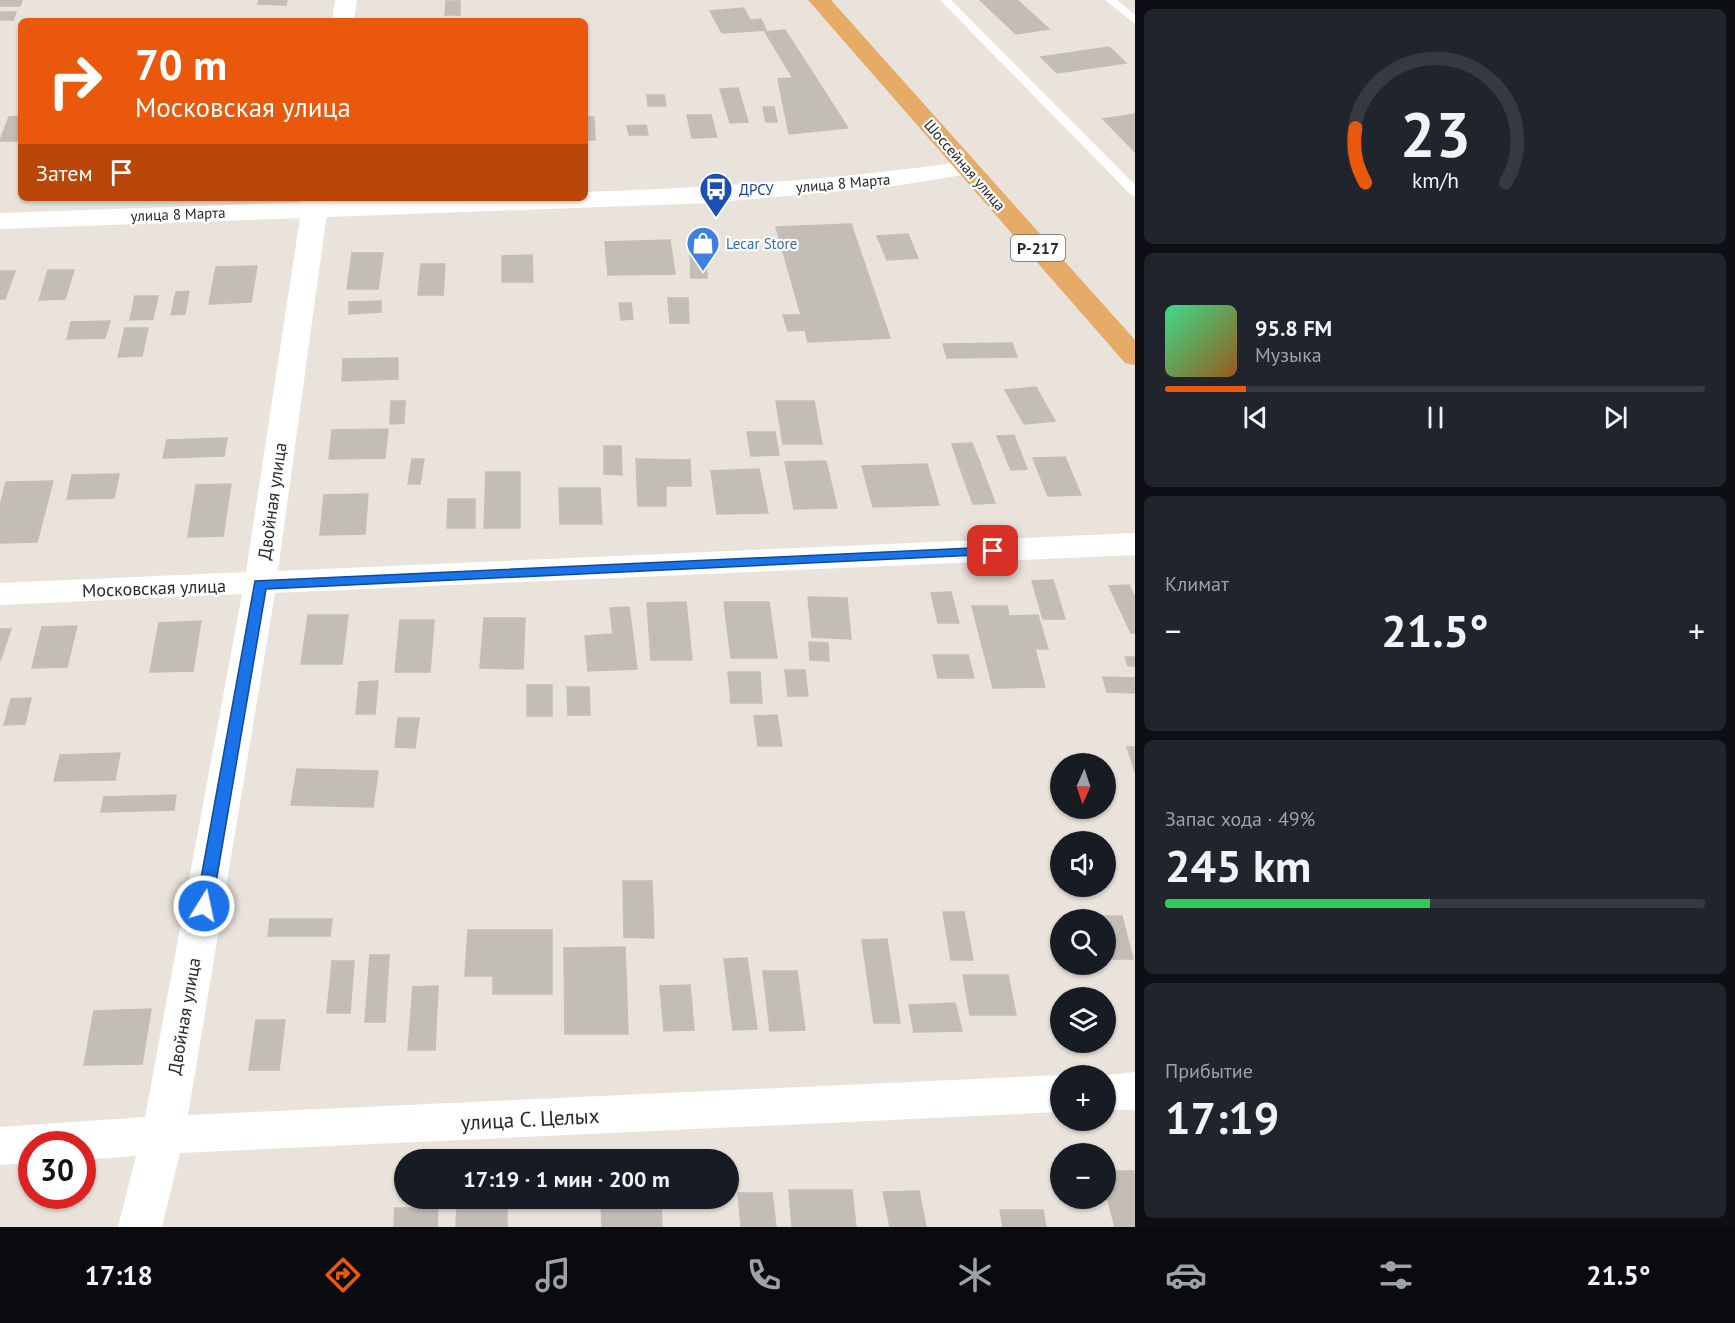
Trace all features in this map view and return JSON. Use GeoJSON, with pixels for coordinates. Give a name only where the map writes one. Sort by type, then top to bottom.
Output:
{"type":"FeatureCollection","features":[{"type":"Feature","properties":{"kind":"highway","name":"Шоссейная улица"},"geometry":{"type":"LineString","coordinates":[[819,0],[1135,357]]}},
{"type":"Feature","properties":{"kind":"street"},"geometry":{"type":"LineString","coordinates":[[343,18],[346,0]]}},
{"type":"Feature","properties":{"kind":"street","name":"улица 8 Марта"},"geometry":{"type":"LineString","coordinates":[[588,198],[710,195],[895,179],[966,168]]}},
{"type":"Feature","properties":{"kind":"street","name":"улица 8 Марта"},"geometry":{"type":"LineString","coordinates":[[0,221],[315,204],[447,201]]}},
{"type":"Feature","properties":{"kind":"street","name":"Двойная улица"},"geometry":{"type":"LineString","coordinates":[[140,1227],[163,1135],[260,584],[315,204]]}},
{"type":"Feature","properties":{"kind":"street","name":"Московская улица"},"geometry":{"type":"LineString","coordinates":[[0,594],[1135,544]]}},
{"type":"Feature","properties":{"kind":"street"},"geometry":{"type":"LineString","coordinates":[[1116,1092],[1135,1091]]}},
{"type":"Feature","properties":{"kind":"street","name":"улица С. Целых"},"geometry":{"type":"LineString","coordinates":[[0,1146],[163,1135],[1050,1094]]}},
{"type":"Feature","properties":{"kind":"lane"},"geometry":{"type":"LineString","coordinates":[[945,0],[1135,192]]}},
{"type":"Feature","properties":{"kind":"lane"},"geometry":{"type":"LineString","coordinates":[[1110,0],[1135,21]]}},
{"type":"Feature","properties":{"kind":"building"},"geometry":{"type":"Polygon","coordinates":[[[1,0],[22,0],[20,6],[0,6],[1,0]]]}},
{"type":"Feature","properties":{"kind":"building"},"geometry":{"type":"Polygon","coordinates":[[[259,0],[287,0],[286,5],[258,4],[259,0]]]}},
{"type":"Feature","properties":{"kind":"building"},"geometry":{"type":"Polygon","coordinates":[[[980,0],[1017,0],[1049,29],[1016,34],[980,0]]]}},
{"type":"Feature","properties":{"kind":"building"},"geometry":{"type":"Polygon","coordinates":[[[446,1],[460,1],[460,15],[445,15],[446,1]]]}},
{"type":"Feature","properties":{"kind":"building"},"geometry":{"type":"Polygon","coordinates":[[[744,8],[750,20],[761,19],[766,30],[722,33],[710,11],[744,8]]]}},
{"type":"Feature","properties":{"kind":"building"},"geometry":{"type":"Polygon","coordinates":[[[0,12],[16,12],[13,20],[0,20],[0,12]]]}},
{"type":"Feature","properties":{"kind":"building"},"geometry":{"type":"Polygon","coordinates":[[[785,30],[848,128],[789,134],[778,79],[793,78],[765,32],[785,30]]]}},
{"type":"Feature","properties":{"kind":"building"},"geometry":{"type":"Polygon","coordinates":[[[1109,47],[1126,63],[1057,73],[1041,57],[1109,47]]]}},
{"type":"Feature","properties":{"kind":"building"},"geometry":{"type":"Polygon","coordinates":[[[738,88],[748,122],[730,123],[720,89],[738,88]]]}},
{"type":"Feature","properties":{"kind":"building"},"geometry":{"type":"Polygon","coordinates":[[[647,95],[664,95],[666,106],[648,106],[647,95]]]}},
{"type":"Feature","properties":{"kind":"building"},"geometry":{"type":"Polygon","coordinates":[[[763,107],[774,107],[777,122],[766,122],[763,107]]]}},
{"type":"Feature","properties":{"kind":"building"},"geometry":{"type":"Polygon","coordinates":[[[1135,114],[1135,152],[1103,119],[1135,114]]]}},
{"type":"Feature","properties":{"kind":"building"},"geometry":{"type":"Polygon","coordinates":[[[687,115],[711,115],[717,137],[692,138],[687,115]]]}},
{"type":"Feature","properties":{"kind":"building"},"geometry":{"type":"Polygon","coordinates":[[[18,116],[18,141],[0,141],[9,117],[18,116]]]}},
{"type":"Feature","properties":{"kind":"building"},"geometry":{"type":"Polygon","coordinates":[[[588,117],[594,117],[595,140],[588,140],[588,117]]]}},
{"type":"Feature","properties":{"kind":"building"},"geometry":{"type":"Polygon","coordinates":[[[646,125],[648,135],[629,135],[627,126],[646,125]]]}},
{"type":"Feature","properties":{"kind":"building"},"geometry":{"type":"Polygon","coordinates":[[[851,224],[890,338],[808,342],[805,330],[788,331],[783,315],[801,315],[776,227],[851,224]]]}},
{"type":"Feature","properties":{"kind":"building"},"geometry":{"type":"Polygon","coordinates":[[[908,234],[918,258],[887,260],[877,236],[908,234]]]}},
{"type":"Feature","properties":{"kind":"building"},"geometry":{"type":"Polygon","coordinates":[[[670,240],[675,274],[608,275],[605,242],[670,240]]]}},
{"type":"Feature","properties":{"kind":"building"},"geometry":{"type":"Polygon","coordinates":[[[690,244],[705,244],[707,278],[691,278],[690,244]]]}},
{"type":"Feature","properties":{"kind":"building"},"geometry":{"type":"Polygon","coordinates":[[[352,253],[383,253],[378,289],[347,289],[352,253]]]}},
{"type":"Feature","properties":{"kind":"building"},"geometry":{"type":"Polygon","coordinates":[[[532,255],[533,282],[502,282],[502,256],[532,255]]]}},
{"type":"Feature","properties":{"kind":"building"},"geometry":{"type":"Polygon","coordinates":[[[421,264],[445,264],[443,295],[418,295],[421,264]]]}},
{"type":"Feature","properties":{"kind":"building"},"geometry":{"type":"Polygon","coordinates":[[[257,266],[251,302],[209,304],[216,267],[257,266]]]}},
{"type":"Feature","properties":{"kind":"building"},"geometry":{"type":"Polygon","coordinates":[[[48,270],[74,270],[65,299],[39,300],[48,270]]]}},
{"type":"Feature","properties":{"kind":"building"},"geometry":{"type":"Polygon","coordinates":[[[0,271],[15,271],[5,299],[0,299],[0,271]]]}},
{"type":"Feature","properties":{"kind":"building"},"geometry":{"type":"Polygon","coordinates":[[[189,291],[185,314],[171,315],[176,292],[189,291]]]}},
{"type":"Feature","properties":{"kind":"building"},"geometry":{"type":"Polygon","coordinates":[[[135,296],[158,296],[153,319],[130,320],[135,296]]]}},
{"type":"Feature","properties":{"kind":"building"},"geometry":{"type":"Polygon","coordinates":[[[668,298],[688,298],[689,323],[670,323],[668,298]]]}},
{"type":"Feature","properties":{"kind":"building"},"geometry":{"type":"Polygon","coordinates":[[[381,301],[381,312],[349,314],[349,302],[381,301]]]}},
{"type":"Feature","properties":{"kind":"building"},"geometry":{"type":"Polygon","coordinates":[[[619,303],[631,303],[633,319],[621,320],[619,303]]]}},
{"type":"Feature","properties":{"kind":"building"},"geometry":{"type":"Polygon","coordinates":[[[110,321],[105,338],[67,339],[71,322],[110,321]]]}},
{"type":"Feature","properties":{"kind":"building"},"geometry":{"type":"Polygon","coordinates":[[[125,328],[148,328],[142,356],[118,357],[125,328]]]}},
{"type":"Feature","properties":{"kind":"building"},"geometry":{"type":"Polygon","coordinates":[[[1012,343],[1017,357],[947,358],[943,344],[1012,343]]]}},
{"type":"Feature","properties":{"kind":"building"},"geometry":{"type":"Polygon","coordinates":[[[398,358],[398,379],[342,381],[343,359],[398,358]]]}},
{"type":"Feature","properties":{"kind":"building"},"geometry":{"type":"Polygon","coordinates":[[[1036,387],[1055,421],[1024,424],[1005,390],[1036,387]]]}},
{"type":"Feature","properties":{"kind":"building"},"geometry":{"type":"Polygon","coordinates":[[[391,401],[405,401],[404,423],[390,424],[391,401]]]}},
{"type":"Feature","properties":{"kind":"building"},"geometry":{"type":"Polygon","coordinates":[[[776,401],[814,401],[822,444],[783,444],[776,401]]]}},
{"type":"Feature","properties":{"kind":"building"},"geometry":{"type":"Polygon","coordinates":[[[388,429],[385,458],[329,459],[332,430],[388,429]]]}},
{"type":"Feature","properties":{"kind":"building"},"geometry":{"type":"Polygon","coordinates":[[[747,432],[775,432],[779,455],[751,456],[747,432]]]}},
{"type":"Feature","properties":{"kind":"building"},"geometry":{"type":"Polygon","coordinates":[[[1014,435],[1027,469],[1011,470],[997,436],[1014,435]]]}},
{"type":"Feature","properties":{"kind":"building"},"geometry":{"type":"Polygon","coordinates":[[[227,438],[224,456],[163,458],[167,440],[227,438]]]}},
{"type":"Feature","properties":{"kind":"building"},"geometry":{"type":"Polygon","coordinates":[[[972,443],[980,463],[959,465],[952,444],[972,443]]]}},
{"type":"Feature","properties":{"kind":"building"},"geometry":{"type":"Polygon","coordinates":[[[604,446],[621,446],[622,475],[604,474],[604,446]]]}},
{"type":"Feature","properties":{"kind":"building"},"geometry":{"type":"Polygon","coordinates":[[[1065,457],[1081,495],[1048,496],[1033,458],[1065,457]]]}},
{"type":"Feature","properties":{"kind":"building"},"geometry":{"type":"Polygon","coordinates":[[[412,459],[424,459],[420,484],[408,484],[412,459]]]}},
{"type":"Feature","properties":{"kind":"building"},"geometry":{"type":"Polygon","coordinates":[[[636,459],[690,460],[691,486],[666,486],[666,506],[638,506],[636,459]]]}},
{"type":"Feature","properties":{"kind":"building"},"geometry":{"type":"Polygon","coordinates":[[[826,461],[837,508],[794,509],[785,462],[826,461]]]}},
{"type":"Feature","properties":{"kind":"building"},"geometry":{"type":"Polygon","coordinates":[[[980,463],[995,503],[973,504],[959,465],[980,463]]]}},
{"type":"Feature","properties":{"kind":"building"},"geometry":{"type":"Polygon","coordinates":[[[927,464],[939,505],[873,507],[862,466],[927,464]]]}},
{"type":"Feature","properties":{"kind":"building"},"geometry":{"type":"Polygon","coordinates":[[[759,469],[768,513],[717,514],[711,471],[759,469]]]}},
{"type":"Feature","properties":{"kind":"building"},"geometry":{"type":"Polygon","coordinates":[[[486,472],[520,472],[520,528],[484,528],[486,472]]]}},
{"type":"Feature","properties":{"kind":"building"},"geometry":{"type":"Polygon","coordinates":[[[119,474],[114,498],[67,499],[72,475],[119,474]]]}},
{"type":"Feature","properties":{"kind":"building"},"geometry":{"type":"Polygon","coordinates":[[[53,481],[37,542],[0,543],[0,506],[6,482],[53,481]]]}},
{"type":"Feature","properties":{"kind":"building"},"geometry":{"type":"Polygon","coordinates":[[[231,484],[223,536],[188,537],[196,485],[231,484]]]}},
{"type":"Feature","properties":{"kind":"building"},"geometry":{"type":"Polygon","coordinates":[[[559,488],[600,488],[602,524],[560,524],[559,488]]]}},
{"type":"Feature","properties":{"kind":"building"},"geometry":{"type":"Polygon","coordinates":[[[368,494],[365,534],[320,535],[324,495],[368,494]]]}},
{"type":"Feature","properties":{"kind":"building"},"geometry":{"type":"Polygon","coordinates":[[[448,499],[475,499],[475,528],[447,528],[448,499]]]}},
{"type":"Feature","properties":{"kind":"building"},"geometry":{"type":"Polygon","coordinates":[[[1053,580],[1065,619],[1043,619],[1032,581],[1053,580]]]}},
{"type":"Feature","properties":{"kind":"building"},"geometry":{"type":"Polygon","coordinates":[[[1129,585],[1135,598],[1135,633],[1131,633],[1109,586],[1129,585]]]}},
{"type":"Feature","properties":{"kind":"building"},"geometry":{"type":"Polygon","coordinates":[[[951,592],[959,623],[938,623],[931,593],[951,592]]]}},
{"type":"Feature","properties":{"kind":"building"},"geometry":{"type":"Polygon","coordinates":[[[808,597],[847,598],[851,639],[812,637],[808,597]]]}},
{"type":"Feature","properties":{"kind":"building"},"geometry":{"type":"Polygon","coordinates":[[[686,602],[692,660],[651,660],[647,603],[686,602]]]}},
{"type":"Feature","properties":{"kind":"building"},"geometry":{"type":"Polygon","coordinates":[[[724,602],[769,602],[777,658],[731,658],[724,602]]]}},
{"type":"Feature","properties":{"kind":"building"},"geometry":{"type":"Polygon","coordinates":[[[972,606],[1007,606],[1009,616],[1038,615],[1048,649],[1035,649],[1045,687],[993,688],[972,606]]]}},
{"type":"Feature","properties":{"kind":"building"},"geometry":{"type":"Polygon","coordinates":[[[629,607],[637,669],[588,671],[585,636],[613,634],[610,608],[629,607]]]}},
{"type":"Feature","properties":{"kind":"building"},"geometry":{"type":"Polygon","coordinates":[[[308,615],[348,615],[342,664],[301,664],[308,615]]]}},
{"type":"Feature","properties":{"kind":"building"},"geometry":{"type":"Polygon","coordinates":[[[484,618],[525,618],[523,669],[480,668],[484,618]]]}},
{"type":"Feature","properties":{"kind":"building"},"geometry":{"type":"Polygon","coordinates":[[[400,620],[434,620],[430,672],[395,672],[400,620]]]}},
{"type":"Feature","properties":{"kind":"building"},"geometry":{"type":"Polygon","coordinates":[[[201,621],[193,671],[150,672],[159,623],[201,621]]]}},
{"type":"Feature","properties":{"kind":"building"},"geometry":{"type":"Polygon","coordinates":[[[77,626],[67,667],[32,668],[42,627],[77,626]]]}},
{"type":"Feature","properties":{"kind":"building"},"geometry":{"type":"Polygon","coordinates":[[[0,629],[11,629],[0,661],[0,629]]]}},
{"type":"Feature","properties":{"kind":"building"},"geometry":{"type":"Polygon","coordinates":[[[809,642],[828,643],[829,661],[810,660],[809,642]]]}},
{"type":"Feature","properties":{"kind":"building"},"geometry":{"type":"Polygon","coordinates":[[[933,655],[968,655],[974,678],[938,678],[933,655]]]}},
{"type":"Feature","properties":{"kind":"building"},"geometry":{"type":"Polygon","coordinates":[[[1125,657],[1135,657],[1135,666],[1128,666],[1125,657]]]}},
{"type":"Feature","properties":{"kind":"building"},"geometry":{"type":"Polygon","coordinates":[[[785,670],[805,670],[808,696],[788,696],[785,670]]]}},
{"type":"Feature","properties":{"kind":"building"},"geometry":{"type":"Polygon","coordinates":[[[728,672],[760,672],[762,703],[731,703],[728,672]]]}},
{"type":"Feature","properties":{"kind":"building"},"geometry":{"type":"Polygon","coordinates":[[[1103,677],[1135,678],[1135,693],[1107,692],[1103,677]]]}},
{"type":"Feature","properties":{"kind":"building"},"geometry":{"type":"Polygon","coordinates":[[[378,681],[375,714],[356,714],[359,682],[378,681]]]}},
{"type":"Feature","properties":{"kind":"building"},"geometry":{"type":"Polygon","coordinates":[[[527,685],[552,685],[552,716],[527,716],[527,685]]]}},
{"type":"Feature","properties":{"kind":"building"},"geometry":{"type":"Polygon","coordinates":[[[567,687],[589,687],[590,715],[568,715],[567,687]]]}},
{"type":"Feature","properties":{"kind":"building"},"geometry":{"type":"Polygon","coordinates":[[[31,698],[25,724],[4,725],[11,699],[31,698]]]}},
{"type":"Feature","properties":{"kind":"building"},"geometry":{"type":"Polygon","coordinates":[[[777,715],[782,746],[758,746],[754,716],[777,715]]]}},
{"type":"Feature","properties":{"kind":"building"},"geometry":{"type":"Polygon","coordinates":[[[398,718],[419,718],[415,748],[395,747],[398,718]]]}},
{"type":"Feature","properties":{"kind":"building"},"geometry":{"type":"Polygon","coordinates":[[[1127,747],[1135,747],[1135,772],[1127,747]]]}},
{"type":"Feature","properties":{"kind":"building"},"geometry":{"type":"Polygon","coordinates":[[[120,753],[115,780],[54,781],[60,755],[120,753]]]}},
{"type":"Feature","properties":{"kind":"building"},"geometry":{"type":"Polygon","coordinates":[[[297,769],[378,771],[373,807],[291,805],[297,769]]]}},
{"type":"Feature","properties":{"kind":"building"},"geometry":{"type":"Polygon","coordinates":[[[176,795],[174,810],[101,812],[104,797],[176,795]]]}},
{"type":"Feature","properties":{"kind":"building"},"geometry":{"type":"Polygon","coordinates":[[[623,881],[652,881],[654,938],[624,937],[623,881]]]}},
{"type":"Feature","properties":{"kind":"building"},"geometry":{"type":"Polygon","coordinates":[[[943,912],[964,912],[973,960],[951,960],[943,912]]]}},
{"type":"Feature","properties":{"kind":"building"},"geometry":{"type":"Polygon","coordinates":[[[1116,916],[1122,916],[1133,959],[1116,959],[1116,916]]]}},
{"type":"Feature","properties":{"kind":"building"},"geometry":{"type":"Polygon","coordinates":[[[270,919],[332,919],[330,936],[268,936],[270,919]]]}},
{"type":"Feature","properties":{"kind":"building"},"geometry":{"type":"Polygon","coordinates":[[[468,930],[552,930],[552,994],[493,994],[493,976],[465,976],[468,930]]]}},
{"type":"Feature","properties":{"kind":"building"},"geometry":{"type":"Polygon","coordinates":[[[887,939],[900,1023],[874,1023],[862,940],[887,939]]]}},
{"type":"Feature","properties":{"kind":"building"},"geometry":{"type":"Polygon","coordinates":[[[625,947],[628,1034],[565,1034],[564,948],[625,947]]]}},
{"type":"Feature","properties":{"kind":"building"},"geometry":{"type":"Polygon","coordinates":[[[370,955],[389,955],[385,1022],[365,1022],[370,955]]]}},
{"type":"Feature","properties":{"kind":"building"},"geometry":{"type":"Polygon","coordinates":[[[747,958],[757,1029],[733,1030],[724,959],[747,958]]]}},
{"type":"Feature","properties":{"kind":"building"},"geometry":{"type":"Polygon","coordinates":[[[332,961],[354,961],[350,1013],[327,1013],[332,961]]]}},
{"type":"Feature","properties":{"kind":"building"},"geometry":{"type":"Polygon","coordinates":[[[763,971],[797,971],[805,1030],[770,1031],[763,971]]]}},
{"type":"Feature","properties":{"kind":"building"},"geometry":{"type":"Polygon","coordinates":[[[963,975],[1008,975],[1016,1015],[970,1015],[963,975]]]}},
{"type":"Feature","properties":{"kind":"building"},"geometry":{"type":"Polygon","coordinates":[[[690,985],[694,1030],[664,1031],[660,986],[690,985]]]}},
{"type":"Feature","properties":{"kind":"building"},"geometry":{"type":"Polygon","coordinates":[[[438,986],[435,1050],[408,1050],[413,987],[438,986]]]}},
{"type":"Feature","properties":{"kind":"building"},"geometry":{"type":"Polygon","coordinates":[[[955,1003],[962,1031],[914,1032],[909,1005],[955,1003]]]}},
{"type":"Feature","properties":{"kind":"building"},"geometry":{"type":"Polygon","coordinates":[[[151,1009],[142,1064],[84,1065],[94,1011],[151,1009]]]}},
{"type":"Feature","properties":{"kind":"building"},"geometry":{"type":"Polygon","coordinates":[[[256,1020],[285,1020],[279,1070],[249,1070],[256,1020]]]}},
{"type":"Feature","properties":{"kind":"building"},"geometry":{"type":"Polygon","coordinates":[[[1116,1171],[1134,1171],[1135,1227],[1115,1227],[1110,1209],[1116,1209],[1116,1171]]]}},
{"type":"Feature","properties":{"kind":"building"},"geometry":{"type":"Polygon","coordinates":[[[789,1190],[852,1190],[856,1227],[792,1227],[789,1190]]]}},
{"type":"Feature","properties":{"kind":"building"},"geometry":{"type":"Polygon","coordinates":[[[919,1191],[926,1227],[890,1227],[883,1192],[919,1191]]]}},
{"type":"Feature","properties":{"kind":"building"},"geometry":{"type":"Polygon","coordinates":[[[739,1193],[772,1193],[776,1227],[741,1227],[739,1193]]]}},
{"type":"Feature","properties":{"kind":"building"},"geometry":{"type":"Polygon","coordinates":[[[395,1209],[438,1209],[437,1227],[394,1227],[395,1209]]]}},
{"type":"Feature","properties":{"kind":"building"},"geometry":{"type":"Polygon","coordinates":[[[457,1209],[507,1209],[507,1227],[456,1227],[457,1209]]]}},
{"type":"Feature","properties":{"kind":"building"},"geometry":{"type":"Polygon","coordinates":[[[601,1209],[661,1209],[662,1227],[602,1227],[601,1209]]]}},
{"type":"Feature","properties":{"kind":"building"},"geometry":{"type":"Polygon","coordinates":[[[1000,1210],[1043,1210],[1046,1227],[1003,1227],[1000,1210]]]}},
{"type":"Feature","properties":{"kind":"place","name":"ДРСУ"},"geometry":{"type":"Point","coordinates":[716,218]}},
{"type":"Feature","properties":{"kind":"place","name":"Lecar Store"},"geometry":{"type":"Point","coordinates":[703,272]}},
{"type":"Feature","properties":{"kind":"route"},"geometry":{"type":"LineString","coordinates":[[204,906],[260,584],[993,551]]}}]}
